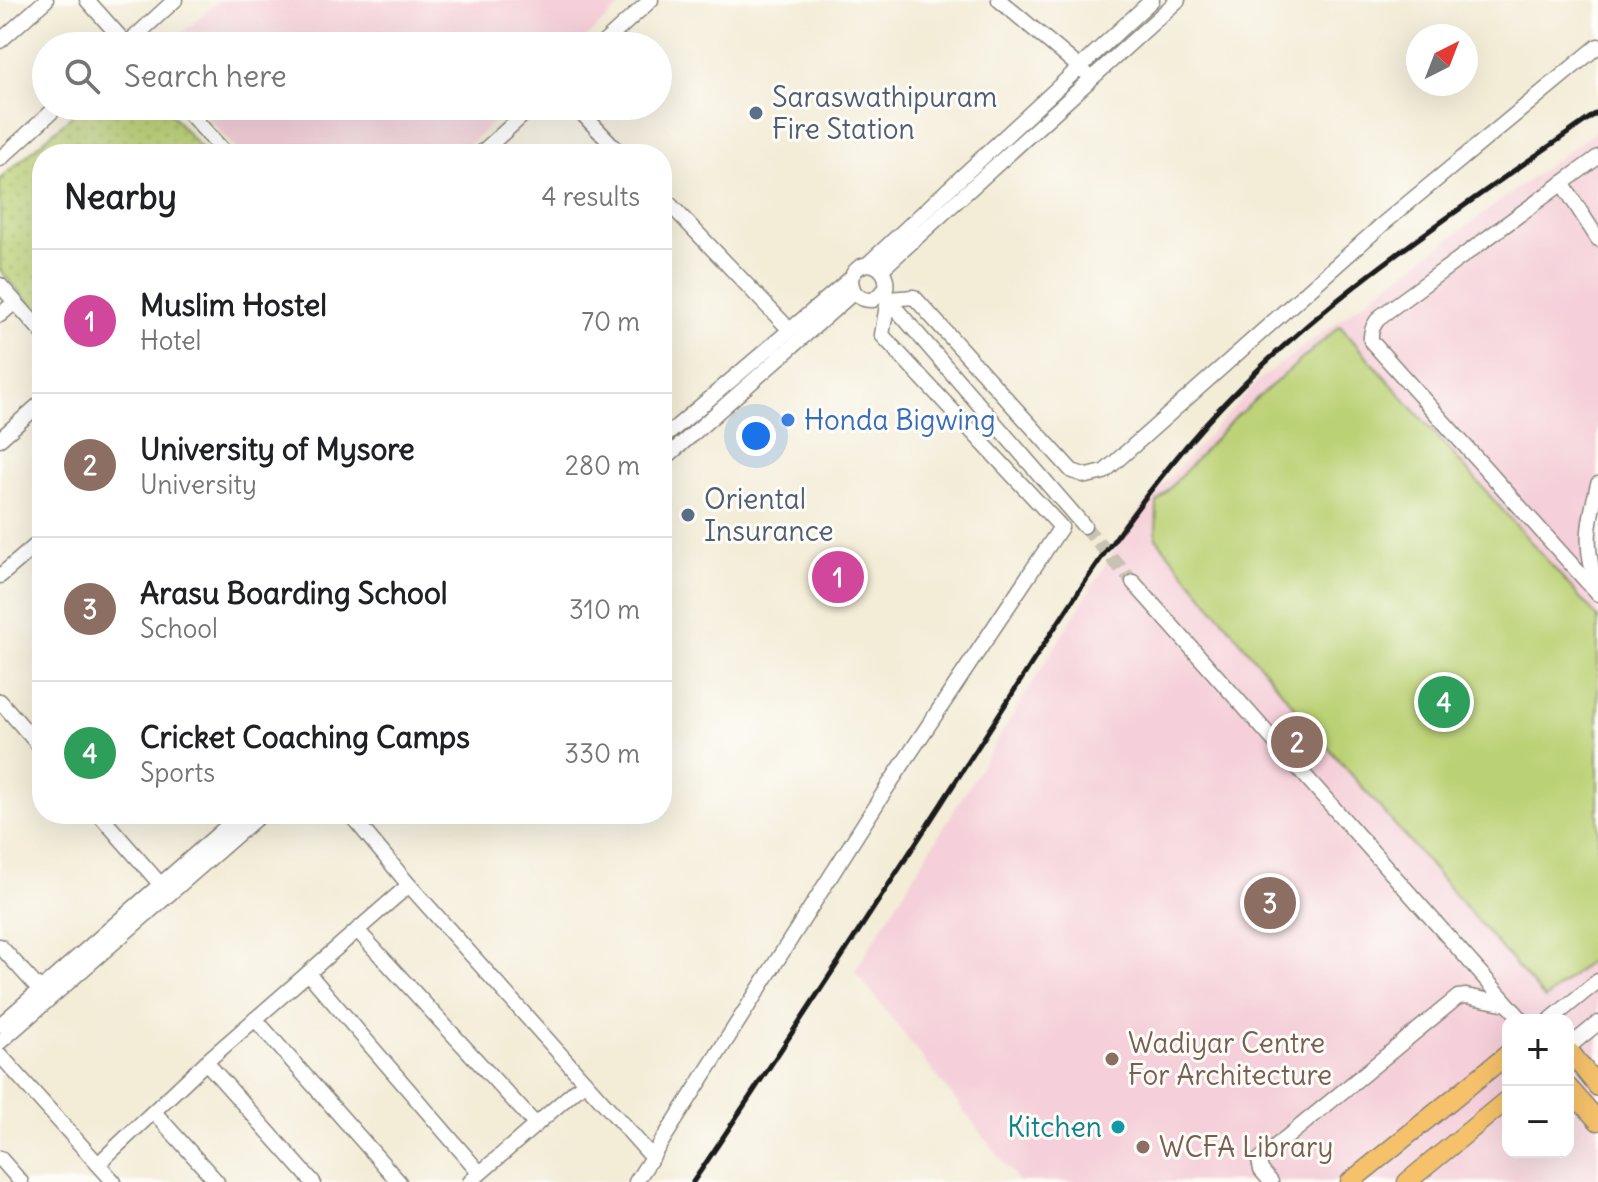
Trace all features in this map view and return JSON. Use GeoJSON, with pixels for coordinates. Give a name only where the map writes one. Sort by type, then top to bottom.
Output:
{"type":"FeatureCollection","features":[{"type":"Feature","properties":{"kind":"main road"},"geometry":{"type":"LineString","coordinates":[[1574,1054],[1598,1087]]}},
{"type":"Feature","properties":{"kind":"main road"},"geometry":{"type":"LineString","coordinates":[[1350,1182],[1502,1059]]}},
{"type":"Feature","properties":{"kind":"main road"},"geometry":{"type":"LineString","coordinates":[[1574,1094],[1598,1121]]}},
{"type":"Feature","properties":{"kind":"main road"},"geometry":{"type":"LineString","coordinates":[[1407,1182],[1502,1104]]}},
{"type":"Feature","properties":{"kind":"street"},"geometry":{"type":"LineString","coordinates":[[0,41],[46,0]]}},
{"type":"Feature","properties":{"kind":"street"},"geometry":{"type":"LineString","coordinates":[[87,0],[115,32]]}},
{"type":"Feature","properties":{"kind":"street"},"geometry":{"type":"LineString","coordinates":[[141,32],[175,0]]}},
{"type":"Feature","properties":{"kind":"street"},"geometry":{"type":"LineString","coordinates":[[616,32],[651,0]]}},
{"type":"Feature","properties":{"kind":"street"},"geometry":{"type":"LineString","coordinates":[[999,0],[1092,79]]}},
{"type":"Feature","properties":{"kind":"street"},"geometry":{"type":"LineString","coordinates":[[876,266],[1152,0]]}},
{"type":"Feature","properties":{"kind":"street"},"geometry":{"type":"LineString","coordinates":[[672,452],[852,285],[857,268],[876,266],[1092,79],[1178,0]]}},
{"type":"Feature","properties":{"kind":"street"},"geometry":{"type":"LineString","coordinates":[[852,285],[867,300],[914,297],[1072,471],[1087,476],[1104,472],[1384,223],[1598,46]]}},
{"type":"Feature","properties":{"kind":"street"},"geometry":{"type":"LineString","coordinates":[[0,159],[43,120]]}},
{"type":"Feature","properties":{"kind":"street"},"geometry":{"type":"LineString","coordinates":[[196,120],[217,144]]}},
{"type":"Feature","properties":{"kind":"street"},"geometry":{"type":"LineString","coordinates":[[491,144],[518,120]]}},
{"type":"Feature","properties":{"kind":"street"},"geometry":{"type":"LineString","coordinates":[[588,120],[611,144]]}},
{"type":"Feature","properties":{"kind":"street"},"geometry":{"type":"LineString","coordinates":[[1598,157],[1381,316],[1370,335],[1371,341],[1598,592]]}},
{"type":"Feature","properties":{"kind":"street"},"geometry":{"type":"LineString","coordinates":[[1562,183],[1598,239]]}},
{"type":"Feature","properties":{"kind":"street"},"geometry":{"type":"LineString","coordinates":[[672,206],[789,329]]}},
{"type":"Feature","properties":{"kind":"street"},"geometry":{"type":"LineString","coordinates":[[636,1182],[888,786],[1061,527],[882,335],[887,283],[876,266]]}},
{"type":"Feature","properties":{"kind":"street"},"geometry":{"type":"LineString","coordinates":[[0,285],[32,321]]}},
{"type":"Feature","properties":{"kind":"street"},"geometry":{"type":"LineString","coordinates":[[672,426],[789,329],[852,285]]}},
{"type":"Feature","properties":{"kind":"street"},"geometry":{"type":"LineString","coordinates":[[885,297],[1084,526]]}},
{"type":"Feature","properties":{"kind":"street"},"geometry":{"type":"LineString","coordinates":[[0,315],[15,302]]}},
{"type":"Feature","properties":{"kind":"street"},"geometry":{"type":"LineString","coordinates":[[0,439],[32,411]]}},
{"type":"Feature","properties":{"kind":"street"},"geometry":{"type":"LineString","coordinates":[[1598,484],[1589,525],[1588,554],[1598,592]]}},
{"type":"Feature","properties":{"kind":"street"},"geometry":{"type":"LineString","coordinates":[[0,576],[32,549]]}},
{"type":"Feature","properties":{"kind":"street"},"geometry":{"type":"LineString","coordinates":[[1133,582],[1516,1014]]}},
{"type":"Feature","properties":{"kind":"street"},"geometry":{"type":"LineString","coordinates":[[0,701],[32,738]]}},
{"type":"Feature","properties":{"kind":"street"},"geometry":{"type":"LineString","coordinates":[[108,824],[161,885]]}},
{"type":"Feature","properties":{"kind":"street"},"geometry":{"type":"LineString","coordinates":[[0,1025],[230,824]]}},
{"type":"Feature","properties":{"kind":"street"},"geometry":{"type":"LineString","coordinates":[[0,1042],[250,824]]}},
{"type":"Feature","properties":{"kind":"street"},"geometry":{"type":"LineString","coordinates":[[358,824],[652,1157]]}},
{"type":"Feature","properties":{"kind":"street"},"geometry":{"type":"LineString","coordinates":[[98,1164],[206,1062],[409,885]]}},
{"type":"Feature","properties":{"kind":"street"},"geometry":{"type":"LineString","coordinates":[[357,930],[536,1125]]}},
{"type":"Feature","properties":{"kind":"street"},"geometry":{"type":"LineString","coordinates":[[0,946],[39,989]]}},
{"type":"Feature","properties":{"kind":"street"},"geometry":{"type":"LineString","coordinates":[[308,973],[475,1178],[585,1082]]}},
{"type":"Feature","properties":{"kind":"street"},"geometry":{"type":"LineString","coordinates":[[1557,1014],[1598,981]]}},
{"type":"Feature","properties":{"kind":"street"},"geometry":{"type":"LineString","coordinates":[[1271,1182],[1261,1170],[1259,1160],[1458,997],[1507,1004]]}},
{"type":"Feature","properties":{"kind":"street"},"geometry":{"type":"LineString","coordinates":[[255,1019],[399,1182]]}},
{"type":"Feature","properties":{"kind":"street"},"geometry":{"type":"LineString","coordinates":[[1574,1044],[1598,1023]]}},
{"type":"Feature","properties":{"kind":"street"},"geometry":{"type":"LineString","coordinates":[[0,1055],[114,1182]]}},
{"type":"Feature","properties":{"kind":"street"},"geometry":{"type":"LineString","coordinates":[[206,1062],[313,1182]]}},
{"type":"Feature","properties":{"kind":"street"},"geometry":{"type":"LineString","coordinates":[[154,1112],[217,1182]]}},
{"type":"Feature","properties":{"kind":"street"},"geometry":{"type":"LineString","coordinates":[[0,1158],[21,1182]]}},
{"type":"Feature","properties":{"kind":"shaded area"},"geometry":{"type":"Polygon","coordinates":[[[219,0],[627,0],[592,32],[184,32],[219,0]]]}},
{"type":"Feature","properties":{"kind":"shaded area"},"geometry":{"type":"Polygon","coordinates":[[[210,120],[496,120],[470,144],[232,144],[210,120]]]}},
{"type":"Feature","properties":{"kind":"shaded area"},"geometry":{"type":"Polygon","coordinates":[[[1598,129],[1598,1182],[1019,1182],[855,971],[1138,512],[1261,378],[1598,129]]]}},
{"type":"Feature","properties":{"kind":"green space"},"geometry":{"type":"Polygon","coordinates":[[[67,120],[176,120],[197,144],[40,144],[67,120]]]}},
{"type":"Feature","properties":{"kind":"green space"},"geometry":{"type":"Polygon","coordinates":[[[32,151],[32,306],[0,270],[0,179],[32,151]]]}},
{"type":"Feature","properties":{"kind":"green space"},"geometry":{"type":"Polygon","coordinates":[[[1340,326],[1598,618],[1598,954],[1545,999],[1325,744],[1156,538],[1157,502],[1232,420],[1340,326]]]}},
{"type":"Feature","properties":{"kind":"tunnel"},"geometry":{"type":"LineString","coordinates":[[1084,526],[1133,582]]}},
{"type":"Feature","properties":{"kind":"railway"},"geometry":{"type":"LineString","coordinates":[[693,1182],[1115,538],[1208,421],[1251,376],[1345,294],[1445,219],[1598,112]]}},
{"type":"Feature","properties":{"kind":"place","name":"Saraswathipuram Fire Station"},"geometry":{"type":"Point","coordinates":[756,113]}},
{"type":"Feature","properties":{"kind":"place","name":"Honda Bigwing"},"geometry":{"type":"Point","coordinates":[788,420]}},
{"type":"Feature","properties":{"kind":"place","name":"Oriental Insurance"},"geometry":{"type":"Point","coordinates":[688,515]}},
{"type":"Feature","properties":{"kind":"place","name":"Muslim Hostel"},"geometry":{"type":"Point","coordinates":[838,577]}},
{"type":"Feature","properties":{"kind":"place","name":"Cricket Coaching Camps"},"geometry":{"type":"Point","coordinates":[1444,702]}},
{"type":"Feature","properties":{"kind":"place","name":"University of Mysore"},"geometry":{"type":"Point","coordinates":[1297,742]}},
{"type":"Feature","properties":{"kind":"place","name":"Arasu Boarding School"},"geometry":{"type":"Point","coordinates":[1270,903]}},
{"type":"Feature","properties":{"kind":"place","name":"Wadiyar Centre For Architecture"},"geometry":{"type":"Point","coordinates":[1112,1059]}},
{"type":"Feature","properties":{"kind":"place","name":"Kitchen"},"geometry":{"type":"Point","coordinates":[1118,1127]}},
{"type":"Feature","properties":{"kind":"place","name":"WCFA Library"},"geometry":{"type":"Point","coordinates":[1143,1147]}}]}
